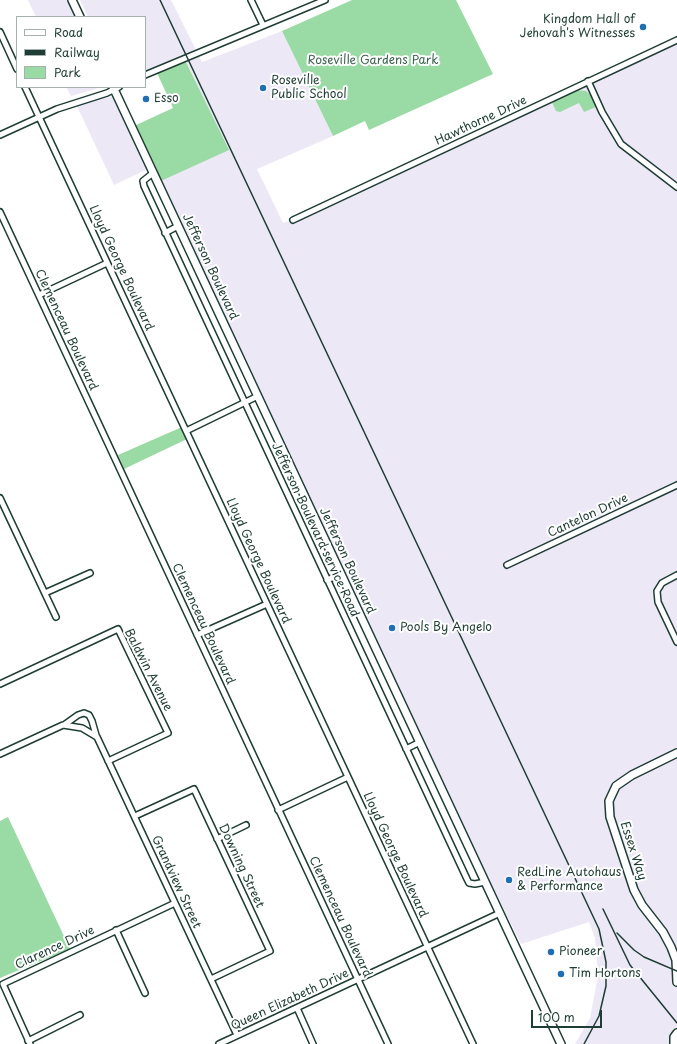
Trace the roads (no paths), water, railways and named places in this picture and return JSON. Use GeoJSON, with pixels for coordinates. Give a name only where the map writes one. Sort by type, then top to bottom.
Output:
{"type":"FeatureCollection","features":[{"type":"Feature","properties":{"kind":"street"},"geometry":{"type":"LineString","coordinates":[[72,0],[80,16]]}},
{"type":"Feature","properties":{"kind":"street"},"geometry":{"type":"LineString","coordinates":[[251,0],[263,25]]}},
{"type":"Feature","properties":{"kind":"street"},"geometry":{"type":"LineString","coordinates":[[146,75],[325,0]]}},
{"type":"Feature","properties":{"kind":"street"},"geometry":{"type":"LineString","coordinates":[[0,32],[16,67]]}},
{"type":"Feature","properties":{"kind":"street","name":"Hawthorne Drive"},"geometry":{"type":"LineString","coordinates":[[293,220],[677,40]]}},
{"type":"Feature","properties":{"kind":"street"},"geometry":{"type":"LineString","coordinates":[[588,81],[602,112],[621,144],[677,187]]}},
{"type":"Feature","properties":{"kind":"street","name":"Lloyd George Boulevard"},"geometry":{"type":"LineString","coordinates":[[25,88],[473,1044]]}},
{"type":"Feature","properties":{"kind":"street"},"geometry":{"type":"LineString","coordinates":[[0,135],[77,101],[115,88]]}},
{"type":"Feature","properties":{"kind":"street","name":"Jefferson Boulevard"},"geometry":{"type":"LineString","coordinates":[[115,88],[153,173],[561,1044]]}},
{"type":"Feature","properties":{"kind":"street","name":"Jefferson Boulevard service Road"},"geometry":{"type":"LineString","coordinates":[[153,173],[143,181],[144,186],[406,749],[469,883],[475,884],[485,882]]}},
{"type":"Feature","properties":{"kind":"street","name":"Clemenceau Boulevard"},"geometry":{"type":"LineString","coordinates":[[0,212],[388,1044]]}},
{"type":"Feature","properties":{"kind":"street"},"geometry":{"type":"LineString","coordinates":[[165,233],[178,226]]}},
{"type":"Feature","properties":{"kind":"street"},"geometry":{"type":"LineString","coordinates":[[39,295],[107,263]]}},
{"type":"Feature","properties":{"kind":"street"},"geometry":{"type":"LineString","coordinates":[[186,431],[258,396]]}},
{"type":"Feature","properties":{"kind":"street","name":"Cantelon Drive"},"geometry":{"type":"LineString","coordinates":[[507,565],[677,485]]}},
{"type":"Feature","properties":{"kind":"street"},"geometry":{"type":"LineString","coordinates":[[0,498],[56,617]]}},
{"type":"Feature","properties":{"kind":"street"},"geometry":{"type":"LineString","coordinates":[[44,593],[90,573]]}},
{"type":"Feature","properties":{"kind":"street"},"geometry":{"type":"LineString","coordinates":[[327,580],[341,574]]}},
{"type":"Feature","properties":{"kind":"street"},"geometry":{"type":"LineString","coordinates":[[677,575],[662,583],[657,591],[658,602],[677,642]]}},
{"type":"Feature","properties":{"kind":"street"},"geometry":{"type":"LineString","coordinates":[[197,635],[266,604]]}},
{"type":"Feature","properties":{"kind":"street","name":"Baldwin Avenue"},"geometry":{"type":"LineString","coordinates":[[0,684],[118,629],[168,733],[108,761]]}},
{"type":"Feature","properties":{"kind":"street","name":"Grandview Street"},"geometry":{"type":"LineString","coordinates":[[0,754],[63,725],[78,715],[84,713],[89,716],[92,721],[96,737],[135,816],[238,1035]]}},
{"type":"Feature","properties":{"kind":"street"},"geometry":{"type":"LineString","coordinates":[[63,725],[82,728],[96,737]]}},
{"type":"Feature","properties":{"kind":"street"},"geometry":{"type":"LineString","coordinates":[[406,749],[420,742]]}},
{"type":"Feature","properties":{"kind":"street","name":"Essex Way"},"geometry":{"type":"LineString","coordinates":[[677,753],[632,775],[616,786],[609,801],[610,818],[634,890],[642,905],[663,932],[671,947],[676,960],[677,982]]}},
{"type":"Feature","properties":{"kind":"street"},"geometry":{"type":"LineString","coordinates":[[278,810],[348,777]]}},
{"type":"Feature","properties":{"kind":"street","name":"Downing Street"},"geometry":{"type":"LineString","coordinates":[[135,816],[194,789],[270,951],[211,979]]}},
{"type":"Feature","properties":{"kind":"street"},"geometry":{"type":"LineString","coordinates":[[217,839],[246,825]]}},
{"type":"Feature","properties":{"kind":"street","name":"Clarence Drive"},"geometry":{"type":"LineString","coordinates":[[29,1042],[3,984],[175,903]]}},
{"type":"Feature","properties":{"kind":"street","name":"Queen Elizabeth Drive"},"geometry":{"type":"LineString","coordinates":[[219,1044],[500,913]]}},
{"type":"Feature","properties":{"kind":"street"},"geometry":{"type":"LineString","coordinates":[[116,930],[145,993]]}},
{"type":"Feature","properties":{"kind":"street"},"geometry":{"type":"LineString","coordinates":[[297,1008],[313,1044]]}},
{"type":"Feature","properties":{"kind":"street"},"geometry":{"type":"LineString","coordinates":[[29,1042],[80,1015]]}},
{"type":"Feature","properties":{"kind":"street"},"geometry":{"type":"LineString","coordinates":[[674,1044],[674,1037],[677,1033]]}},
{"type":"Feature","properties":{"kind":"railway"},"geometry":{"type":"LineString","coordinates":[[160,0],[599,929],[606,962],[606,986],[599,1016],[584,1044]]}},
{"type":"Feature","properties":{"kind":"railway"},"geometry":{"type":"LineString","coordinates":[[603,909],[630,965],[677,1023]]}},
{"type":"Feature","properties":{"kind":"railway"},"geometry":{"type":"LineString","coordinates":[[617,933],[634,950],[644,957],[677,971]]}},
{"type":"Feature","properties":{"kind":"place","name":"Kingdom Hall of Jehovah's Witnesses"},"geometry":{"type":"Point","coordinates":[643,27]}},
{"type":"Feature","properties":{"kind":"place","name":"Roseville Public School"},"geometry":{"type":"Point","coordinates":[263,88]}},
{"type":"Feature","properties":{"kind":"place","name":"Esso"},"geometry":{"type":"Point","coordinates":[146,99]}},
{"type":"Feature","properties":{"kind":"place","name":"Pools By Angelo"},"geometry":{"type":"Point","coordinates":[392,628]}},
{"type":"Feature","properties":{"kind":"place","name":"RedLine Autohaus & Performance"},"geometry":{"type":"Point","coordinates":[509,880]}},
{"type":"Feature","properties":{"kind":"place","name":"Pioneer"},"geometry":{"type":"Point","coordinates":[551,952]}},
{"type":"Feature","properties":{"kind":"place","name":"Tim Hortons"},"geometry":{"type":"Point","coordinates":[561,974]}},
{"type":"Feature","properties":{"kind":"park label","name":"Roseville Gardens Park"},"geometry":{"type":"Point","coordinates":[373,61]}}]}
